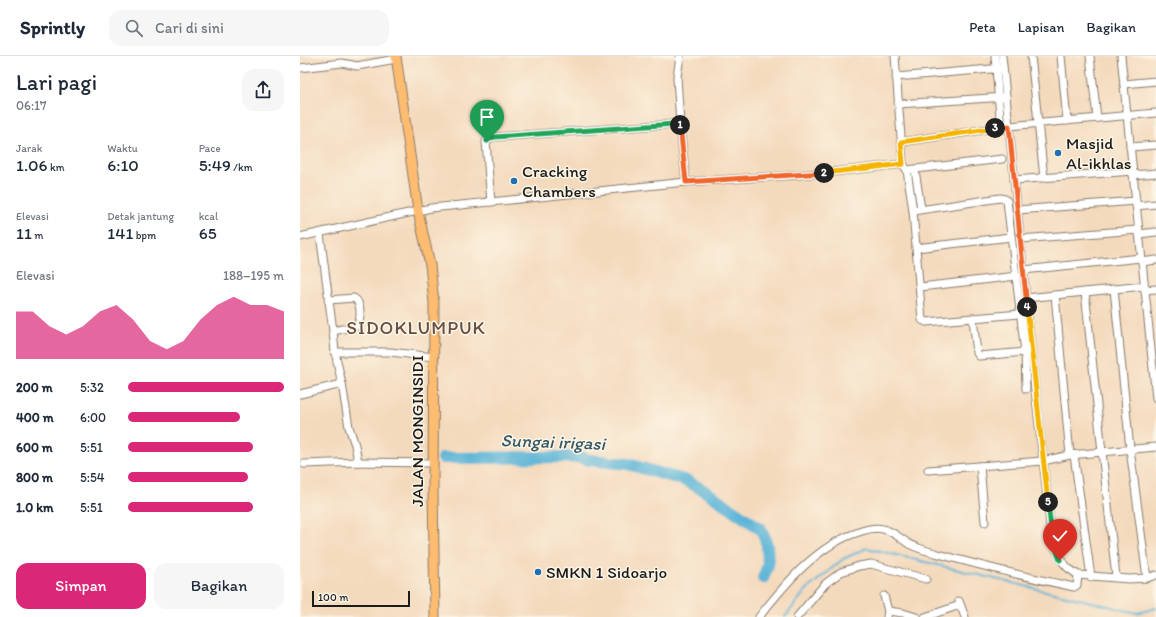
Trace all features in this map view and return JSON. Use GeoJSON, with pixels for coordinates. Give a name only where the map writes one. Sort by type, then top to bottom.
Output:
{"type":"FeatureCollection","features":[{"type":"Feature","properties":{"kind":"main road","name":"JALAN MONGINSIDI"},"geometry":{"type":"LineString","coordinates":[[396,57],[418,211],[431,273],[434,303],[433,463],[435,617]]}},
{"type":"Feature","properties":{"kind":"street"},"geometry":{"type":"LineString","coordinates":[[680,56],[677,77],[686,182]]}},
{"type":"Feature","properties":{"kind":"street"},"geometry":{"type":"LineString","coordinates":[[894,56],[903,164]]}},
{"type":"Feature","properties":{"kind":"street"},"geometry":{"type":"LineString","coordinates":[[995,56],[999,68],[1002,97],[1009,126],[1043,461],[1048,495],[1050,525],[1055,548],[1060,560],[1078,575],[1129,579],[1147,578],[1156,575]]}},
{"type":"Feature","properties":{"kind":"street"},"geometry":{"type":"LineString","coordinates":[[999,68],[1002,56]]}},
{"type":"Feature","properties":{"kind":"street"},"geometry":{"type":"LineString","coordinates":[[1031,56],[1044,178]]}},
{"type":"Feature","properties":{"kind":"street"},"geometry":{"type":"LineString","coordinates":[[1061,56],[1067,121]]}},
{"type":"Feature","properties":{"kind":"street"},"geometry":{"type":"LineString","coordinates":[[1090,56],[1097,118]]}},
{"type":"Feature","properties":{"kind":"street"},"geometry":{"type":"LineString","coordinates":[[1121,56],[1144,288],[1153,332],[1156,398]]}},
{"type":"Feature","properties":{"kind":"street"},"geometry":{"type":"LineString","coordinates":[[300,68],[342,62],[357,66],[396,57]]}},
{"type":"Feature","properties":{"kind":"street"},"geometry":{"type":"LineString","coordinates":[[896,77],[999,68]]}},
{"type":"Feature","properties":{"kind":"street"},"geometry":{"type":"LineString","coordinates":[[1124,84],[1156,81]]}},
{"type":"Feature","properties":{"kind":"street"},"geometry":{"type":"LineString","coordinates":[[898,104],[1002,97]]}},
{"type":"Feature","properties":{"kind":"street"},"geometry":{"type":"LineString","coordinates":[[1001,128],[1002,97]]}},
{"type":"Feature","properties":{"kind":"street"},"geometry":{"type":"LineString","coordinates":[[901,142],[1009,126],[1156,113]]}},
{"type":"Feature","properties":{"kind":"street"},"geometry":{"type":"LineString","coordinates":[[491,202],[486,142],[491,138],[680,124]]}},
{"type":"Feature","properties":{"kind":"street"},"geometry":{"type":"LineString","coordinates":[[1130,147],[1156,144]]}},
{"type":"Feature","properties":{"kind":"street"},"geometry":{"type":"LineString","coordinates":[[911,170],[1002,159]]}},
{"type":"Feature","properties":{"kind":"street"},"geometry":{"type":"LineString","coordinates":[[300,237],[320,234],[431,208],[686,182],[799,175],[903,164],[911,170],[921,209]]}},
{"type":"Feature","properties":{"kind":"street"},"geometry":{"type":"LineString","coordinates":[[911,170],[916,248],[922,316],[924,322],[1020,314]]}},
{"type":"Feature","properties":{"kind":"street"},"geometry":{"type":"LineString","coordinates":[[1014,180],[1156,173]]}},
{"type":"Feature","properties":{"kind":"street"},"geometry":{"type":"LineString","coordinates":[[913,211],[1000,198],[1007,201],[1025,352],[1026,389]]}},
{"type":"Feature","properties":{"kind":"street"},"geometry":{"type":"LineString","coordinates":[[1017,210],[1156,204]]}},
{"type":"Feature","properties":{"kind":"street"},"geometry":{"type":"LineString","coordinates":[[1020,239],[1156,232]]}},
{"type":"Feature","properties":{"kind":"street"},"geometry":{"type":"LineString","coordinates":[[320,234],[335,352],[349,427],[356,445],[358,462]]}},
{"type":"Feature","properties":{"kind":"street"},"geometry":{"type":"LineString","coordinates":[[916,248],[1011,237]]}},
{"type":"Feature","properties":{"kind":"street"},"geometry":{"type":"LineString","coordinates":[[1024,270],[1156,260]]}},
{"type":"Feature","properties":{"kind":"street"},"geometry":{"type":"LineString","coordinates":[[920,287],[1017,276]]}},
{"type":"Feature","properties":{"kind":"street"},"geometry":{"type":"LineString","coordinates":[[1026,298],[1114,289],[1156,289]]}},
{"type":"Feature","properties":{"kind":"street"},"geometry":{"type":"LineString","coordinates":[[1114,289],[1130,449],[1147,578]]}},
{"type":"Feature","properties":{"kind":"street"},"geometry":{"type":"LineString","coordinates":[[1085,292],[1116,577]]}},
{"type":"Feature","properties":{"kind":"street"},"geometry":{"type":"LineString","coordinates":[[1055,295],[1072,455],[1090,577]]}},
{"type":"Feature","properties":{"kind":"street"},"geometry":{"type":"LineString","coordinates":[[328,300],[354,298],[359,307],[360,317],[357,326],[333,331]]}},
{"type":"Feature","properties":{"kind":"street"},"geometry":{"type":"LineString","coordinates":[[973,319],[977,353],[979,356],[1025,352]]}},
{"type":"Feature","properties":{"kind":"street"},"geometry":{"type":"LineString","coordinates":[[335,352],[390,352],[434,357]]}},
{"type":"Feature","properties":{"kind":"street"},"geometry":{"type":"LineString","coordinates":[[300,394],[342,384]]}},
{"type":"Feature","properties":{"kind":"street"},"geometry":{"type":"LineString","coordinates":[[928,470],[1043,461],[1072,455],[1156,447]]}},
{"type":"Feature","properties":{"kind":"street"},"geometry":{"type":"LineString","coordinates":[[304,464],[358,462],[433,463]]}},
{"type":"Feature","properties":{"kind":"street"},"geometry":{"type":"LineString","coordinates":[[980,466],[985,522]]}},
{"type":"Feature","properties":{"kind":"street"},"geometry":{"type":"LineString","coordinates":[[759,617],[780,590],[823,550],[843,538],[868,529],[884,529],[910,544],[932,552],[991,568],[1074,587],[1077,585],[1078,575]]}},
{"type":"Feature","properties":{"kind":"street"},"geometry":{"type":"LineString","coordinates":[[797,617],[826,584],[841,572],[859,566],[870,564],[926,580]]}},
{"type":"Feature","properties":{"kind":"street"},"geometry":{"type":"LineString","coordinates":[[884,596],[888,614],[903,613],[916,617]]}},
{"type":"Feature","properties":{"kind":"street"},"geometry":{"type":"LineString","coordinates":[[925,617],[960,603],[966,617]]}},
{"type":"Feature","properties":{"kind":"waterway","name":"Sungai irigasi"},"geometry":{"type":"LineString","coordinates":[[443,458],[580,457],[589,460],[628,464],[687,481],[705,491],[761,529],[767,545],[768,565],[763,578]]}},
{"type":"Feature","properties":{"kind":"waterway"},"geometry":{"type":"LineString","coordinates":[[785,617],[806,590],[843,559],[867,548],[1137,613],[1156,608]]}},
{"type":"Feature","properties":{"kind":"place","name":"Masjid Al-ikhlas"},"geometry":{"type":"Point","coordinates":[1058,153]}},
{"type":"Feature","properties":{"kind":"place","name":"Cracking Chambers"},"geometry":{"type":"Point","coordinates":[514,181]}},
{"type":"Feature","properties":{"kind":"place","name":"SMKN 1 Sidoarjo"},"geometry":{"type":"Point","coordinates":[538,572]}},
{"type":"Feature","properties":{"kind":"district","name":"SIDOKLUMPUK"},"geometry":{"type":"Point","coordinates":[416,327]}},
{"type":"Feature","properties":{"kind":"route"},"geometry":{"type":"LineString","coordinates":[[487,141],[495,137],[680,124],[686,182],[799,175],[903,164],[901,142],[1009,126],[1050,525],[1052,538],[1060,560]]}}]}
